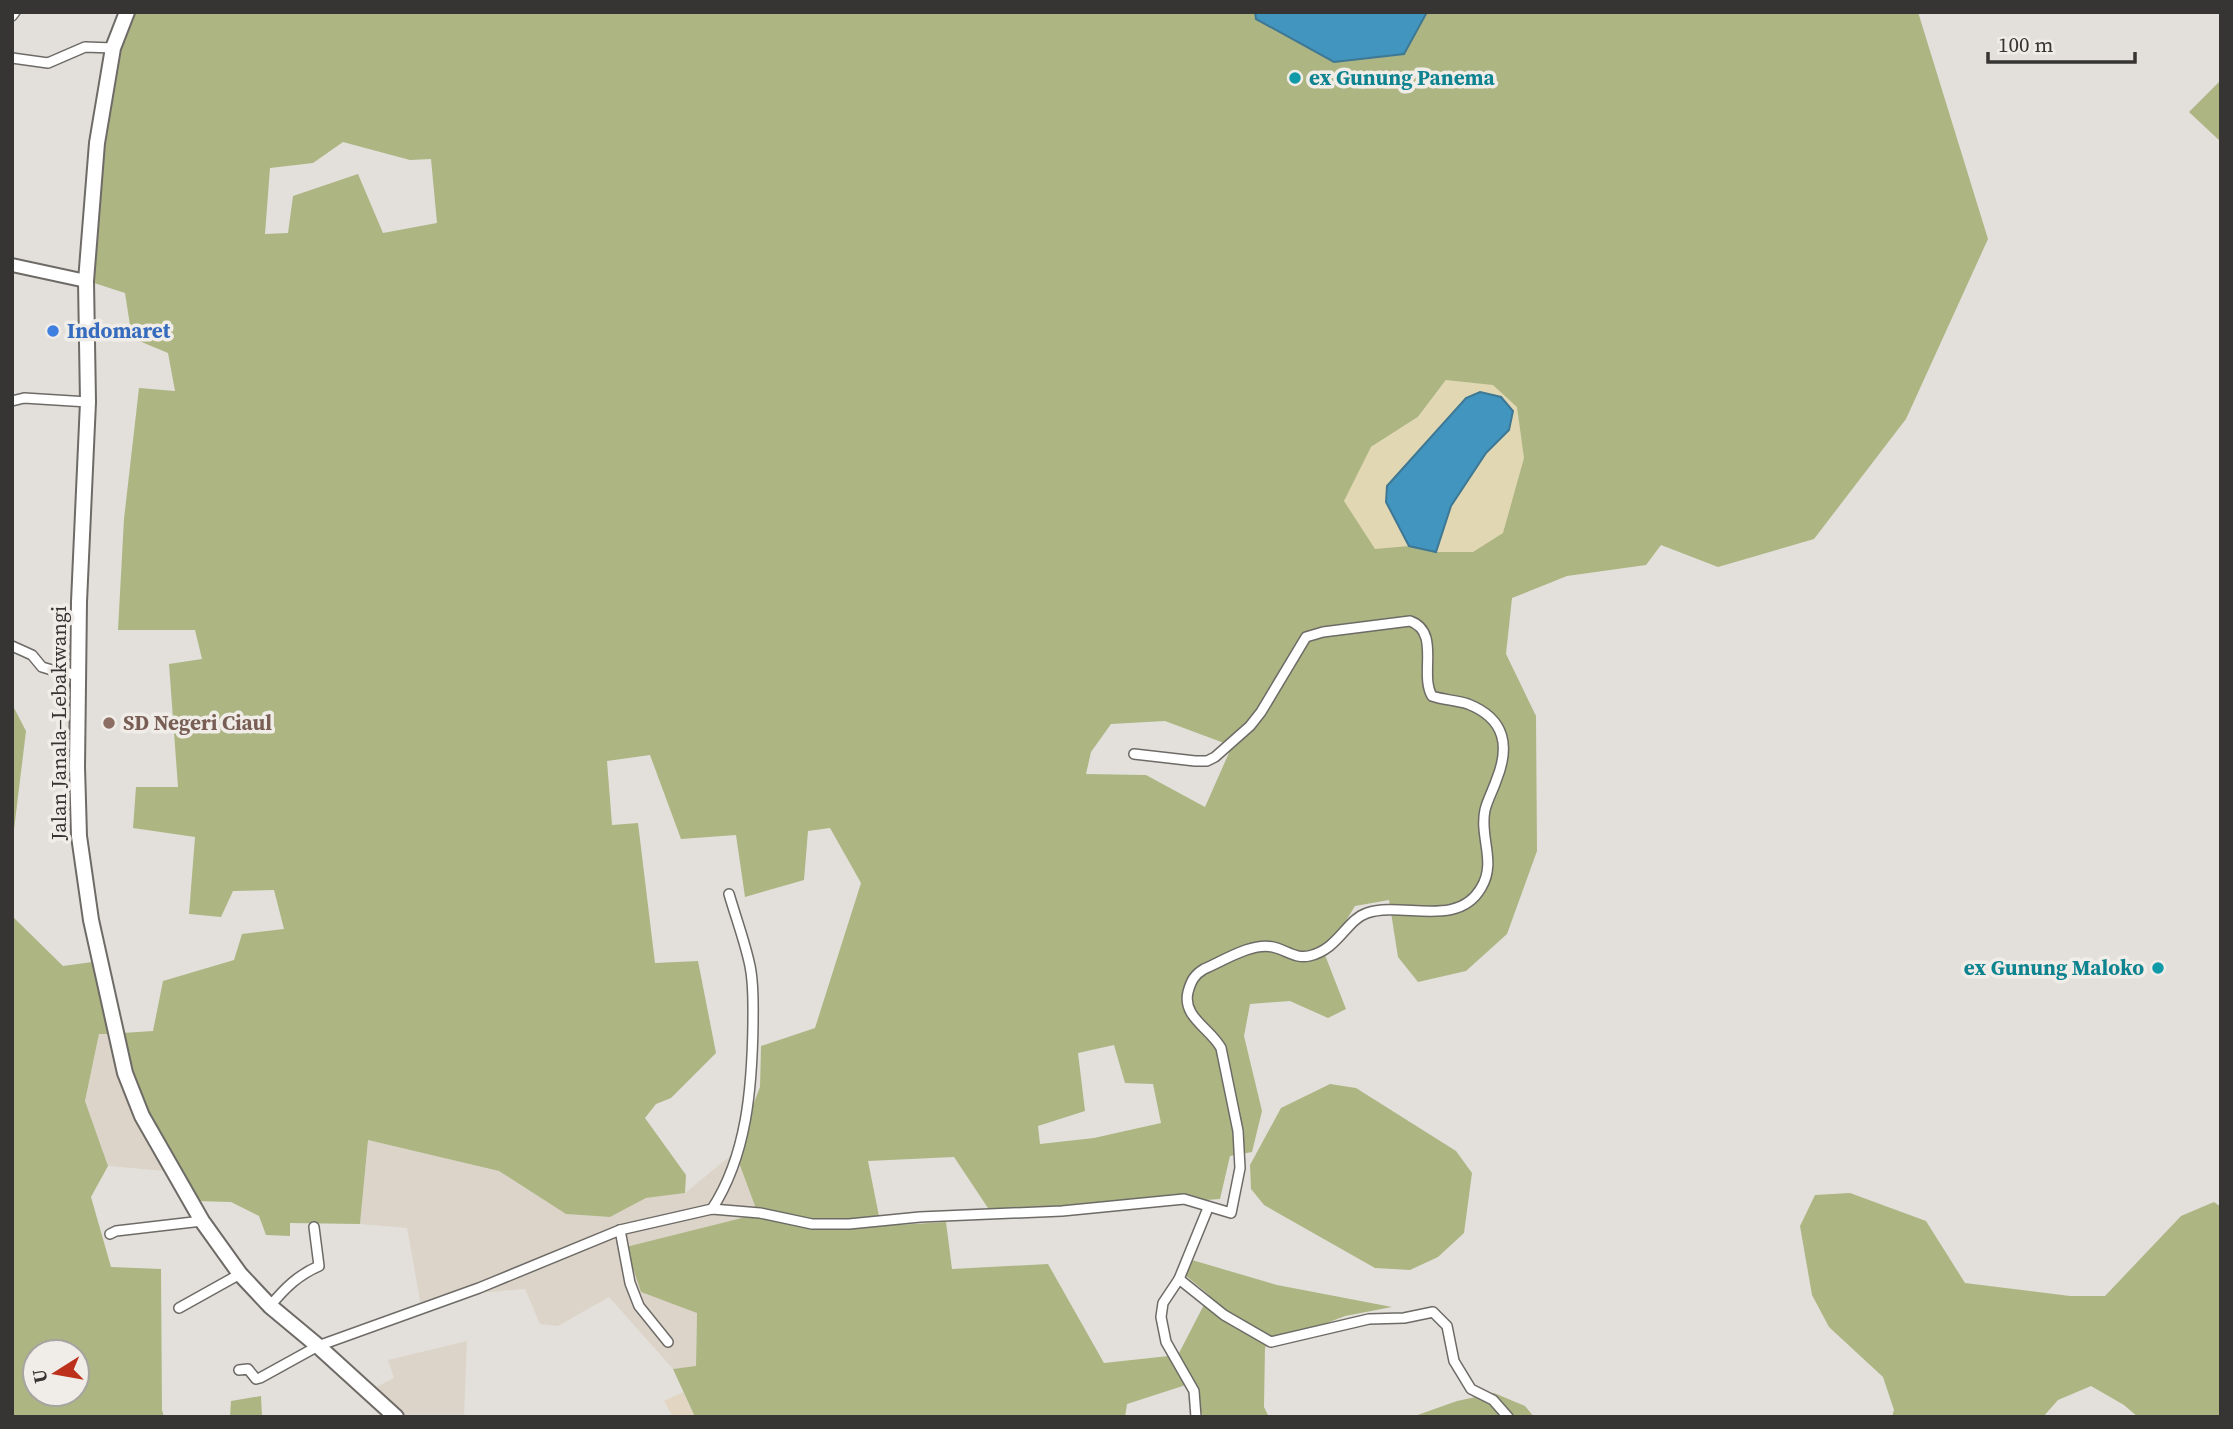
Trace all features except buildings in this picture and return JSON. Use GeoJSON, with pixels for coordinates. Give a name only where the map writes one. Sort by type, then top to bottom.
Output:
{"type":"FeatureCollection","features":[{"type":"Feature","properties":{"kind":"main road","name":"Jalan Janala–Lebakwangi"},"geometry":{"type":"LineString","coordinates":[[127,12],[113,48],[97,143],[86,281],[88,402],[79,602],[77,767],[79,836],[91,920],[125,1073],[142,1116],[202,1221],[240,1274],[270,1306],[396,1417]]}},
{"type":"Feature","properties":{"kind":"street"},"geometry":{"type":"LineString","coordinates":[[12,58],[48,63],[85,47],[113,48]]}},
{"type":"Feature","properties":{"kind":"street"},"geometry":{"type":"LineString","coordinates":[[12,265],[86,281]]}},
{"type":"Feature","properties":{"kind":"street"},"geometry":{"type":"LineString","coordinates":[[12,401],[24,398],[88,402]]}},
{"type":"Feature","properties":{"kind":"street"},"geometry":{"type":"LineString","coordinates":[[239,1370],[248,1369],[256,1379],[260,1378],[318,1346],[479,1288],[621,1230],[712,1209],[760,1213],[812,1224],[1062,1211],[1184,1199],[1231,1213],[1240,1168],[1238,1131],[1221,1048],[1188,1011],[1186,1001],[1190,982],[1204,969],[1257,947],[1272,947],[1304,957],[1321,953],[1368,912],[1438,912],[1472,900],[1486,879],[1489,865],[1484,834],[1485,811],[1504,763],[1505,741],[1496,723],[1485,713],[1466,704],[1432,696],[1427,684],[1425,634],[1417,624],[1410,621],[1323,632],[1306,637],[1250,726],[1207,761],[1134,754]]}},
{"type":"Feature","properties":{"kind":"street"},"geometry":{"type":"LineString","coordinates":[[12,646],[32,655],[42,667],[79,677]]}},
{"type":"Feature","properties":{"kind":"street"},"geometry":{"type":"LineString","coordinates":[[712,1209],[727,1185],[750,1100],[751,974],[729,894]]}},
{"type":"Feature","properties":{"kind":"street"},"geometry":{"type":"LineString","coordinates":[[1196,1417],[1194,1391],[1166,1342],[1161,1326],[1163,1303],[1179,1279],[1208,1208]]}},
{"type":"Feature","properties":{"kind":"street"},"geometry":{"type":"LineString","coordinates":[[110,1234],[116,1231],[202,1221]]}},
{"type":"Feature","properties":{"kind":"street"},"geometry":{"type":"LineString","coordinates":[[270,1306],[302,1273],[319,1266],[314,1227]]}},
{"type":"Feature","properties":{"kind":"street"},"geometry":{"type":"LineString","coordinates":[[621,1230],[630,1283],[639,1306],[668,1342]]}},
{"type":"Feature","properties":{"kind":"street"},"geometry":{"type":"LineString","coordinates":[[179,1308],[240,1274]]}},
{"type":"Feature","properties":{"kind":"street"},"geometry":{"type":"LineString","coordinates":[[1179,1279],[1224,1315],[1271,1342],[1369,1318],[1404,1318],[1433,1312],[1447,1325],[1454,1361],[1471,1389],[1493,1400],[1508,1417]]}},
{"type":"Feature","properties":{"kind":"shaded area"},"geometry":{"type":"Polygon","coordinates":[[[121,1033],[176,1172],[108,1166],[85,1101],[99,1034],[121,1033]]]}},
{"type":"Feature","properties":{"kind":"shaded area"},"geometry":{"type":"Polygon","coordinates":[[[368,1140],[499,1171],[566,1214],[610,1217],[646,1198],[685,1193],[735,1152],[758,1214],[641,1292],[697,1312],[696,1367],[673,1369],[609,1297],[558,1326],[540,1324],[525,1289],[468,1294],[421,1306],[407,1228],[360,1224],[368,1140]]]}},
{"type":"Feature","properties":{"kind":"shaded area"},"geometry":{"type":"Polygon","coordinates":[[[467,1341],[464,1417],[402,1417],[370,1390],[394,1378],[388,1360],[467,1341]]]}},
{"type":"Feature","properties":{"kind":"shaded area"},"geometry":{"type":"Polygon","coordinates":[[[683,1392],[695,1417],[673,1417],[664,1401],[683,1392]]]}},
{"type":"Feature","properties":{"kind":"green space"},"geometry":{"type":"Polygon","coordinates":[[[133,12],[1918,12],[1988,239],[1906,419],[1814,539],[1718,567],[1661,545],[1646,565],[1567,576],[1512,598],[1506,654],[1536,716],[1537,851],[1507,934],[1466,971],[1418,982],[1398,957],[1389,900],[1355,906],[1325,955],[1346,1009],[1328,1018],[1290,1001],[1250,1004],[1244,1036],[1262,1111],[1252,1152],[1230,1156],[1220,1199],[990,1211],[954,1157],[868,1161],[881,1226],[946,1222],[952,1269],[1048,1264],[1104,1363],[1178,1355],[1209,1295],[1185,1275],[1192,1260],[1277,1285],[1392,1307],[1345,1316],[1265,1347],[1264,1407],[1269,1417],[1203,1417],[1192,1383],[1127,1404],[1125,1417],[695,1417],[673,1369],[696,1366],[697,1313],[641,1292],[626,1247],[758,1214],[735,1152],[760,1087],[761,1046],[815,1028],[861,883],[830,828],[808,831],[804,880],[745,897],[736,835],[681,839],[650,755],[607,761],[612,825],[638,823],[655,963],[698,961],[716,1053],[671,1098],[656,1104],[645,1118],[686,1175],[685,1193],[646,1198],[610,1217],[566,1214],[499,1171],[368,1140],[360,1224],[290,1223],[290,1236],[266,1235],[259,1216],[231,1202],[195,1201],[129,1087],[121,1034],[99,1034],[85,1101],[108,1166],[91,1197],[111,1267],[161,1269],[164,1417],[12,1417],[12,916],[63,966],[107,960],[122,1033],[153,1031],[163,981],[234,960],[242,934],[284,929],[274,890],[233,891],[221,917],[189,914],[195,837],[133,828],[136,787],[178,787],[169,664],[202,659],[195,630],[118,630],[124,519],[139,388],[175,391],[168,353],[132,338],[125,293],[88,281],[116,47],[133,12]],[[343,142],[313,163],[270,168],[265,234],[288,233],[293,196],[358,174],[383,233],[437,223],[431,159],[410,160],[343,142]],[[1446,380],[1418,417],[1371,447],[1409,546],[1436,552],[1446,380]],[[1165,721],[1111,724],[1091,752],[1086,774],[1146,775],[1205,807],[1232,746],[1165,721]],[[1114,1045],[1078,1053],[1085,1111],[1038,1126],[1040,1144],[1094,1138],[1161,1123],[1153,1084],[1125,1083],[1114,1045]]]}},
{"type":"Feature","properties":{"kind":"green space"},"geometry":{"type":"Polygon","coordinates":[[[2221,80],[2221,142],[2189,112],[2221,80]]]}},
{"type":"Feature","properties":{"kind":"green space"},"geometry":{"type":"Polygon","coordinates":[[[12,704],[26,731],[12,846],[12,704]]]}},
{"type":"Feature","properties":{"kind":"green space"},"geometry":{"type":"Polygon","coordinates":[[[1330,1084],[1356,1088],[1456,1151],[1472,1173],[1464,1233],[1438,1257],[1410,1270],[1375,1268],[1264,1205],[1251,1189],[1250,1165],[1281,1108],[1330,1084]]]}},
{"type":"Feature","properties":{"kind":"green space"},"geometry":{"type":"Polygon","coordinates":[[[1850,1193],[1926,1221],[1965,1283],[2070,1296],[2105,1296],[2181,1216],[2214,1202],[2221,1207],[2221,1417],[2138,1417],[2124,1405],[2091,1386],[2058,1400],[2043,1417],[1892,1417],[1894,1410],[1883,1377],[1829,1327],[1812,1295],[1800,1226],[1815,1195],[1850,1193]]]}},
{"type":"Feature","properties":{"kind":"green space"},"geometry":{"type":"Polygon","coordinates":[[[1494,1393],[1525,1406],[1534,1417],[1412,1417],[1457,1401],[1494,1393]]]}},
{"type":"Feature","properties":{"kind":"green space"},"geometry":{"type":"Polygon","coordinates":[[[261,1396],[262,1417],[230,1417],[231,1401],[261,1396]]]}},
{"type":"Feature","properties":{"kind":"sand"},"geometry":{"type":"Polygon","coordinates":[[[1446,380],[1493,385],[1517,407],[1524,458],[1503,533],[1473,552],[1436,552],[1409,546],[1375,549],[1344,501],[1371,447],[1418,417],[1446,380]]]}},
{"type":"Feature","properties":{"kind":"water"},"geometry":{"type":"Polygon","coordinates":[[[1255,12],[1427,12],[1404,54],[1334,62],[1256,19],[1255,12]]]}},
{"type":"Feature","properties":{"kind":"water"},"geometry":{"type":"Polygon","coordinates":[[[1480,392],[1501,397],[1513,411],[1509,430],[1486,453],[1451,506],[1436,552],[1409,546],[1386,502],[1387,486],[1466,398],[1480,392]]]}},
{"type":"Feature","properties":{"kind":"place","name":"ex Gunung Panema"},"geometry":{"type":"Point","coordinates":[1295,78]}},
{"type":"Feature","properties":{"kind":"place","name":"Indomaret"},"geometry":{"type":"Point","coordinates":[53,331]}},
{"type":"Feature","properties":{"kind":"place","name":"SD Negeri Ciaul"},"geometry":{"type":"Point","coordinates":[109,723]}},
{"type":"Feature","properties":{"kind":"place","name":"ex Gunung Maloko"},"geometry":{"type":"Point","coordinates":[2158,968]}}]}
